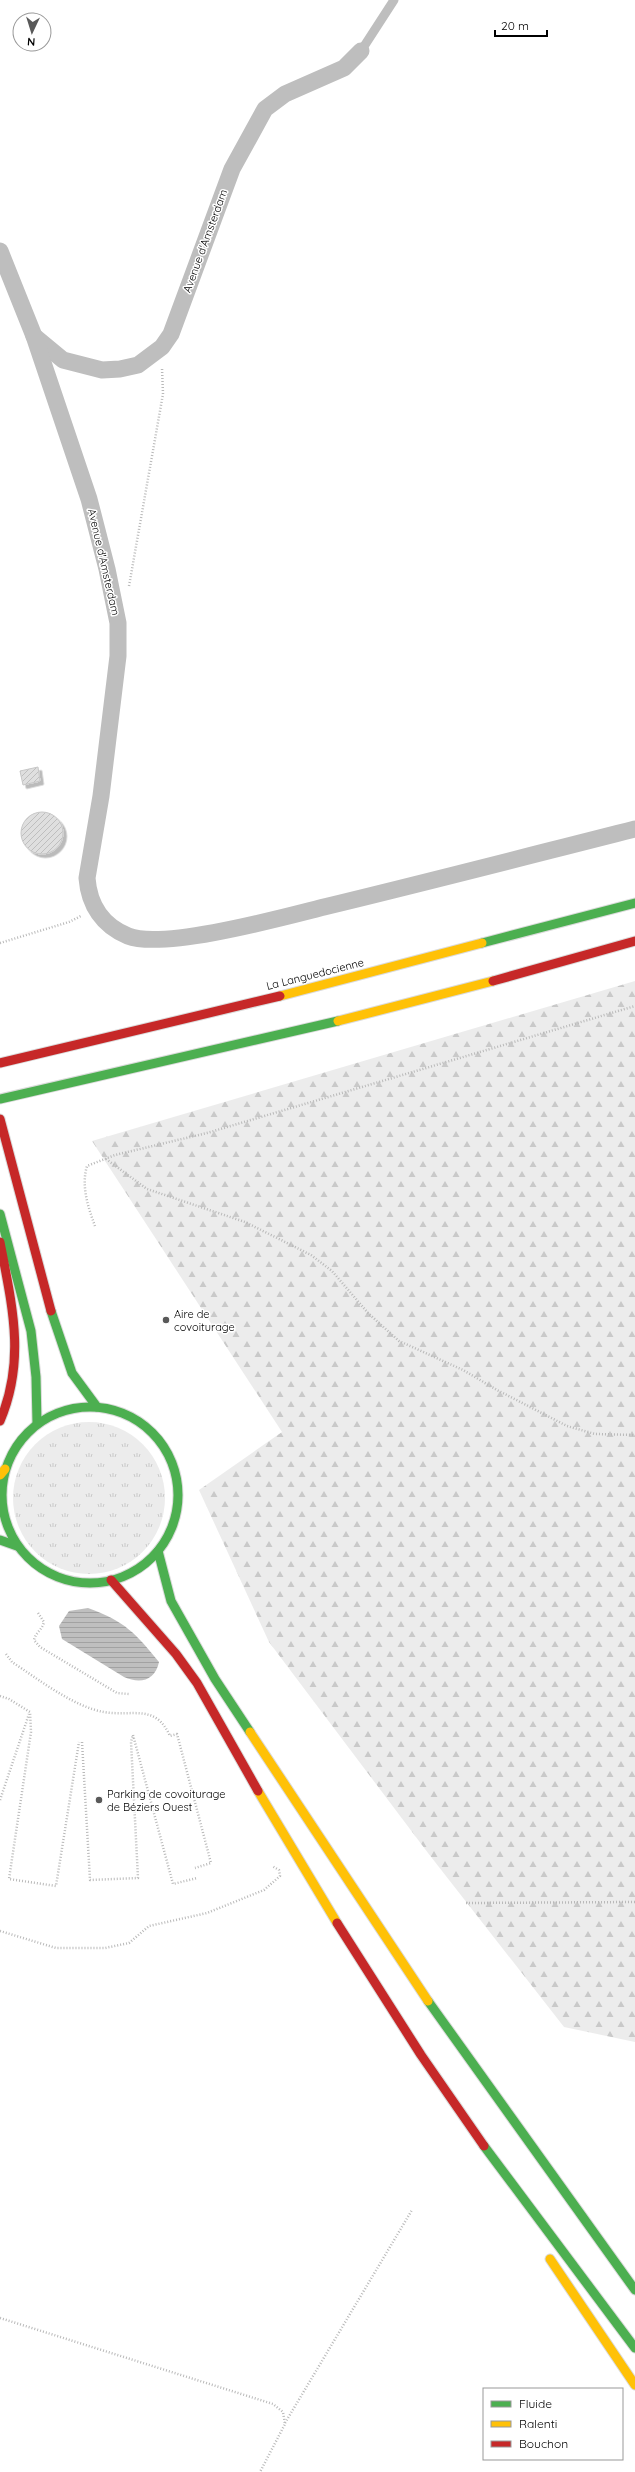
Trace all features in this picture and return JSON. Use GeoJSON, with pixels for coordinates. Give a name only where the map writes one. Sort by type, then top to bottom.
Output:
{"type":"FeatureCollection","features":[{"type":"Feature","properties":{"kind":"main road","name":"La Languedocienne"},"geometry":{"type":"LineString","coordinates":[[0,1063],[303,990],[635,903]]}},
{"type":"Feature","properties":{"kind":"main road"},"geometry":{"type":"LineString","coordinates":[[0,1098],[311,1028],[534,970],[635,941]]}},
{"type":"Feature","properties":{"kind":"main road"},"geometry":{"type":"LineString","coordinates":[[0,1119],[54,1320],[72,1372],[97,1407]]}},
{"type":"Feature","properties":{"kind":"main road"},"geometry":{"type":"LineString","coordinates":[[0,1214],[31,1331],[36,1377],[37,1423]]}},
{"type":"Feature","properties":{"kind":"main road"},"geometry":{"type":"LineString","coordinates":[[0,1242],[16,1336],[14,1374],[6,1409],[0,1421]]}},
{"type":"Feature","properties":{"kind":"main road"},"geometry":{"type":"LineString","coordinates":[[97,1407],[120,1412],[142,1424],[160,1441],[172,1462],[178,1485],[177,1508],[170,1531],[158,1551],[137,1569],[111,1580],[88,1583],[65,1579],[43,1570],[29,1559],[17,1546],[5,1522],[1,1495],[2,1472],[17,1444],[37,1423],[56,1413],[76,1408],[97,1407]]}},
{"type":"Feature","properties":{"kind":"main road"},"geometry":{"type":"LineString","coordinates":[[0,1540],[17,1546]]}},
{"type":"Feature","properties":{"kind":"main road"},"geometry":{"type":"LineString","coordinates":[[158,1551],[171,1601],[215,1679],[358,1896],[500,2104],[635,2290]]}},
{"type":"Feature","properties":{"kind":"main road"},"geometry":{"type":"LineString","coordinates":[[111,1580],[176,1654],[197,1683],[240,1760],[345,1937],[421,2055],[506,2179],[635,2348]]}},
{"type":"Feature","properties":{"kind":"main road"},"geometry":{"type":"LineString","coordinates":[[500,2104],[621,2254]]}},
{"type":"Feature","properties":{"kind":"main road"},"geometry":{"type":"LineString","coordinates":[[506,2179],[523,2214]]}},
{"type":"Feature","properties":{"kind":"main road"},"geometry":{"type":"LineString","coordinates":[[546,2252],[635,2385]]}},
{"type":"Feature","properties":{"kind":"street","name":"Avenue d'Amsterdam"},"geometry":{"type":"LineString","coordinates":[[34,336],[63,360],[102,370],[120,369],[138,365],[162,347],[171,334],[232,169],[265,109],[285,94],[344,68],[361,51]]}},
{"type":"Feature","properties":{"kind":"street","name":"Avenue d'Amsterdam"},"geometry":{"type":"LineString","coordinates":[[0,251],[34,336],[89,499],[107,569],[118,623],[118,656],[101,796],[87,878],[88,891],[96,909]]}},
{"type":"Feature","properties":{"kind":"street"},"geometry":{"type":"LineString","coordinates":[[96,909],[106,923],[129,936],[148,939],[184,936],[266,921],[450,877],[635,828]]}},
{"type":"Feature","properties":{"kind":"lane"},"geometry":{"type":"LineString","coordinates":[[361,51],[394,0]]}},
{"type":"Feature","properties":{"kind":"path"},"geometry":{"type":"LineString","coordinates":[[128,590],[163,394],[162,347]]}},
{"type":"Feature","properties":{"kind":"path"},"geometry":{"type":"LineString","coordinates":[[0,943],[69,922],[96,909]]}},
{"type":"Feature","properties":{"kind":"path"},"geometry":{"type":"LineString","coordinates":[[95,1226],[87,1202],[84,1175],[87,1166],[106,1159],[207,1133],[635,1006]]}},
{"type":"Feature","properties":{"kind":"path"},"geometry":{"type":"LineString","coordinates":[[106,1159],[147,1189],[245,1222],[311,1255],[332,1271],[368,1313],[399,1340],[463,1370],[497,1390],[567,1426],[595,1434],[635,1435]]}},
{"type":"Feature","properties":{"kind":"path"},"geometry":{"type":"LineString","coordinates":[[38,1613],[44,1622],[43,1628],[36,1633],[34,1640],[40,1647],[118,1693],[129,1694]]}},
{"type":"Feature","properties":{"kind":"path"},"geometry":{"type":"LineString","coordinates":[[6,1654],[12,1662],[83,1705],[104,1712],[150,1714],[165,1724],[170,1736],[177,1734],[212,1863],[195,1868]]}},
{"type":"Feature","properties":{"kind":"path"},"geometry":{"type":"LineString","coordinates":[[0,1696],[30,1712]]}},
{"type":"Feature","properties":{"kind":"path"},"geometry":{"type":"LineString","coordinates":[[30,1712],[31,1732],[8,1879],[56,1886],[79,1742]]}},
{"type":"Feature","properties":{"kind":"path"},"geometry":{"type":"LineString","coordinates":[[0,1800],[30,1712]]}},
{"type":"Feature","properties":{"kind":"path"},"geometry":{"type":"LineString","coordinates":[[82,1742],[90,1880],[138,1878],[131,1742],[133,1735],[173,1884],[198,1878]]}},
{"type":"Feature","properties":{"kind":"path"},"geometry":{"type":"LineString","coordinates":[[0,1931],[56,1948],[105,1948],[129,1943],[149,1926],[207,1913],[264,1890],[280,1876],[279,1870],[272,1866]]}},
{"type":"Feature","properties":{"kind":"path"},"geometry":{"type":"LineString","coordinates":[[466,1903],[635,1902]]}},
{"type":"Feature","properties":{"kind":"path"},"geometry":{"type":"LineString","coordinates":[[260,2472],[285,2423],[412,2210]]}},
{"type":"Feature","properties":{"kind":"path"},"geometry":{"type":"LineString","coordinates":[[0,2318],[273,2404],[283,2412],[285,2423]]}},
{"type":"Feature","properties":{"kind":"green space"},"geometry":{"type":"Polygon","coordinates":[[[635,981],[635,2042],[564,2027],[428,1853],[269,1642],[199,1490],[282,1432],[92,1141],[635,981]]]}},
{"type":"Feature","properties":{"kind":"green space"},"geometry":{"type":"Polygon","coordinates":[[[82,1422],[96,1422],[111,1425],[125,1431],[143,1444],[156,1462],[162,1476],[165,1498],[162,1520],[156,1534],[143,1552],[125,1565],[111,1571],[96,1574],[82,1574],[67,1571],[53,1565],[41,1557],[30,1546],[22,1534],[16,1520],[13,1505],[13,1491],[16,1476],[22,1462],[30,1450],[41,1439],[53,1431],[67,1425],[82,1422]]]}},
{"type":"Feature","properties":{"kind":"shaded area"},"geometry":{"type":"Polygon","coordinates":[[[88,1608],[121,1623],[136,1636],[159,1662],[154,1673],[150,1677],[136,1680],[124,1677],[62,1639],[59,1626],[69,1611],[88,1608]]]}},
{"type":"Feature","properties":{"kind":"building"},"geometry":{"type":"Polygon","coordinates":[[[38,767],[40,781],[23,785],[20,771],[38,767]]]}},
{"type":"Feature","properties":{"kind":"building"},"geometry":{"type":"Polygon","coordinates":[[[38,812],[46,812],[57,818],[63,829],[63,837],[57,848],[46,854],[38,854],[27,848],[21,837],[21,829],[27,818],[38,812]]]}},
{"type":"Feature","properties":{"kind":"traffic: fast"},"geometry":{"type":"LineString","coordinates":[[482,943],[635,903]]}},
{"type":"Feature","properties":{"kind":"traffic: fast"},"geometry":{"type":"LineString","coordinates":[[0,1099],[338,1021]]}},
{"type":"Feature","properties":{"kind":"traffic: fast"},"geometry":{"type":"LineString","coordinates":[[0,1214],[31,1331],[36,1377],[37,1423]]}},
{"type":"Feature","properties":{"kind":"traffic: fast"},"geometry":{"type":"LineString","coordinates":[[51,1311],[72,1373],[97,1407]]}},
{"type":"Feature","properties":{"kind":"traffic: fast"},"geometry":{"type":"LineString","coordinates":[[90,1407],[107,1409],[124,1414],[146,1427],[158,1439],[174,1469],[178,1495],[176,1512],[171,1529],[158,1551],[146,1563],[116,1579],[90,1583],[73,1581],[56,1576],[34,1563],[22,1551],[6,1521],[2,1495],[4,1478],[9,1461],[22,1439],[34,1427],[64,1411],[90,1407]]}},
{"type":"Feature","properties":{"kind":"traffic: fast"},"geometry":{"type":"LineString","coordinates":[[0,1540],[17,1546]]}},
{"type":"Feature","properties":{"kind":"traffic: fast"},"geometry":{"type":"LineString","coordinates":[[158,1551],[171,1601],[215,1679],[250,1732]]}},
{"type":"Feature","properties":{"kind":"traffic: fast"},"geometry":{"type":"LineString","coordinates":[[428,2001],[635,2290]]}},
{"type":"Feature","properties":{"kind":"traffic: fast"},"geometry":{"type":"LineString","coordinates":[[484,2146],[635,2348]]}},
{"type":"Feature","properties":{"kind":"traffic: slow"},"geometry":{"type":"LineString","coordinates":[[280,996],[482,943]]}},
{"type":"Feature","properties":{"kind":"traffic: slow"},"geometry":{"type":"LineString","coordinates":[[338,1021],[493,981]]}},
{"type":"Feature","properties":{"kind":"traffic: slow"},"geometry":{"type":"LineString","coordinates":[[0,1475],[5,1469]]}},
{"type":"Feature","properties":{"kind":"traffic: slow"},"geometry":{"type":"LineString","coordinates":[[250,1732],[428,2001]]}},
{"type":"Feature","properties":{"kind":"traffic: slow"},"geometry":{"type":"LineString","coordinates":[[258,1791],[337,1923]]}},
{"type":"Feature","properties":{"kind":"traffic: slow"},"geometry":{"type":"LineString","coordinates":[[550,2259],[635,2385]]}},
{"type":"Feature","properties":{"kind":"traffic: jam"},"geometry":{"type":"LineString","coordinates":[[493,981],[635,941]]}},
{"type":"Feature","properties":{"kind":"traffic: jam"},"geometry":{"type":"LineString","coordinates":[[0,1063],[280,996]]}},
{"type":"Feature","properties":{"kind":"traffic: jam"},"geometry":{"type":"LineString","coordinates":[[0,1119],[51,1311]]}},
{"type":"Feature","properties":{"kind":"traffic: jam"},"geometry":{"type":"LineString","coordinates":[[0,1242],[12,1310],[15,1354],[13,1376],[8,1398],[0,1421]]}},
{"type":"Feature","properties":{"kind":"traffic: jam"},"geometry":{"type":"LineString","coordinates":[[111,1580],[176,1654],[197,1683],[258,1791]]}},
{"type":"Feature","properties":{"kind":"traffic: jam"},"geometry":{"type":"LineString","coordinates":[[337,1923],[421,2055],[484,2146]]}},
{"type":"Feature","properties":{"kind":"place","name":"Aire de covoiturage"},"geometry":{"type":"Point","coordinates":[166,1320]}},
{"type":"Feature","properties":{"kind":"place","name":"Parking de covoiturage de Béziers Ouest"},"geometry":{"type":"Point","coordinates":[99,1800]}}]}
